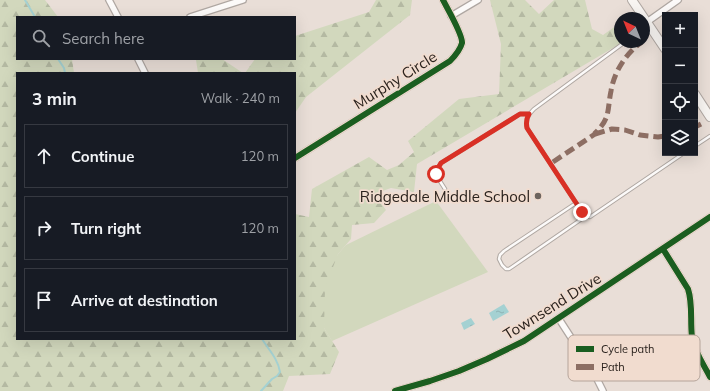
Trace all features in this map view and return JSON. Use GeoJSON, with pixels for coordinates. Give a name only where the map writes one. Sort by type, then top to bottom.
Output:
{"type":"FeatureCollection","features":[{"type":"Feature","properties":{"kind":"main road"},"geometry":{"type":"LineString","coordinates":[[632,0],[639,12]]}},
{"type":"Feature","properties":{"kind":"main road"},"geometry":{"type":"LineString","coordinates":[[650,29],[664,48]]}},
{"type":"Feature","properties":{"kind":"main road"},"geometry":{"type":"LineString","coordinates":[[698,98],[709,113]]}},
{"type":"Feature","properties":{"kind":"street"},"geometry":{"type":"LineString","coordinates":[[109,0],[117,16]]}},
{"type":"Feature","properties":{"kind":"street"},"geometry":{"type":"LineString","coordinates":[[193,16],[244,0]]}},
{"type":"Feature","properties":{"kind":"street","name":"Murphy Circle"},"geometry":{"type":"LineString","coordinates":[[296,157],[450,61],[458,51],[462,41],[443,0]]}},
{"type":"Feature","properties":{"kind":"street"},"geometry":{"type":"LineString","coordinates":[[451,16],[478,0]]}},
{"type":"Feature","properties":{"kind":"street"},"geometry":{"type":"LineString","coordinates":[[650,23],[678,0]]}},
{"type":"Feature","properties":{"kind":"street"},"geometry":{"type":"LineString","coordinates":[[138,60],[144,72]]}},
{"type":"Feature","properties":{"kind":"street","name":"Townsend Drive"},"geometry":{"type":"LineString","coordinates":[[395,391],[444,376],[524,342],[710,217]]}},
{"type":"Feature","properties":{"kind":"street"},"geometry":{"type":"LineString","coordinates":[[663,249],[688,289],[690,296],[692,335]]}},
{"type":"Feature","properties":{"kind":"street"},"geometry":{"type":"LineString","coordinates":[[559,319],[569,335]]}},
{"type":"Feature","properties":{"kind":"street"},"geometry":{"type":"LineString","coordinates":[[700,357],[710,378]]}},
{"type":"Feature","properties":{"kind":"street"},"geometry":{"type":"LineString","coordinates":[[598,381],[604,391]]}},
{"type":"Feature","properties":{"kind":"lane"},"geometry":{"type":"LineString","coordinates":[[586,216],[576,204],[527,128],[526,118],[534,109],[617,48]]}},
{"type":"Feature","properties":{"kind":"lane"},"geometry":{"type":"LineString","coordinates":[[445,190],[436,174],[441,163],[520,114],[529,114]]}},
{"type":"Feature","properties":{"kind":"lane"},"geometry":{"type":"LineString","coordinates":[[698,144],[710,136]]}},
{"type":"Feature","properties":{"kind":"lane"},"geometry":{"type":"LineString","coordinates":[[576,204],[504,251],[500,255],[499,259],[502,265],[506,269],[509,269],[586,216],[590,217],[680,156]]}},
{"type":"Feature","properties":{"kind":"green space"},"geometry":{"type":"Polygon","coordinates":[[[0,0],[45,0],[57,16],[16,16],[16,60],[72,60],[74,72],[16,72],[16,340],[296,340],[296,214],[309,217],[312,189],[369,157],[387,170],[399,165],[414,152],[408,141],[459,99],[499,94],[501,44],[490,0],[525,0],[539,14],[554,0],[585,0],[592,29],[603,35],[614,27],[614,47],[417,164],[414,192],[391,188],[374,194],[386,210],[374,223],[352,225],[351,239],[338,254],[324,328],[339,352],[330,374],[289,376],[283,391],[0,391],[0,0]]]}},
{"type":"Feature","properties":{"kind":"green space"},"geometry":{"type":"Polygon","coordinates":[[[376,0],[412,0],[410,15],[306,97],[296,112],[296,72],[246,72],[254,60],[296,60],[296,36],[369,12],[376,0]]]}},
{"type":"Feature","properties":{"kind":"green space"},"geometry":{"type":"Polygon","coordinates":[[[196,60],[224,60],[242,72],[198,72],[196,60]]]}},
{"type":"Feature","properties":{"kind":"green space"},"geometry":{"type":"Polygon","coordinates":[[[436,201],[488,272],[332,341],[324,328],[325,288],[338,254],[346,245],[436,201]]]}},
{"type":"Feature","properties":{"kind":"water"},"geometry":{"type":"Polygon","coordinates":[[[504,304],[509,312],[493,321],[489,313],[504,304]]]}},
{"type":"Feature","properties":{"kind":"water"},"geometry":{"type":"Polygon","coordinates":[[[471,318],[475,324],[464,330],[461,323],[471,318]]]}},
{"type":"Feature","properties":{"kind":"waterway"},"geometry":{"type":"LineString","coordinates":[[25,0],[34,16]]}},
{"type":"Feature","properties":{"kind":"waterway"},"geometry":{"type":"LineString","coordinates":[[59,60],[65,72]]}},
{"type":"Feature","properties":{"kind":"waterway"},"geometry":{"type":"LineString","coordinates":[[261,391],[280,372],[275,359],[263,340]]}},
{"type":"Feature","properties":{"kind":"marked path"},"geometry":{"type":"LineString","coordinates":[[553,162],[595,134],[604,123],[608,114],[615,77],[626,57],[634,48]]}},
{"type":"Feature","properties":{"kind":"marked path"},"geometry":{"type":"LineString","coordinates":[[595,134],[612,129],[625,130],[640,135],[662,136]]}},
{"type":"Feature","properties":{"kind":"cycle path"},"geometry":{"type":"LineString","coordinates":[[296,157],[452,59],[460,48],[462,39],[443,0]]}},
{"type":"Feature","properties":{"kind":"cycle path"},"geometry":{"type":"LineString","coordinates":[[395,391],[459,371],[524,341],[710,217]]}},
{"type":"Feature","properties":{"kind":"cycle path"},"geometry":{"type":"LineString","coordinates":[[663,249],[688,289],[690,295],[692,335]]}},
{"type":"Feature","properties":{"kind":"cycle path"},"geometry":{"type":"LineString","coordinates":[[700,359],[710,377]]}},
{"type":"Feature","properties":{"kind":"place","name":"Ridgedale Middle School"},"geometry":{"type":"Point","coordinates":[538,196]}},
{"type":"Feature","properties":{"kind":"route"},"geometry":{"type":"LineString","coordinates":[[436,174],[441,163],[520,114],[529,114],[526,118],[527,128],[582,212]]}}]}
